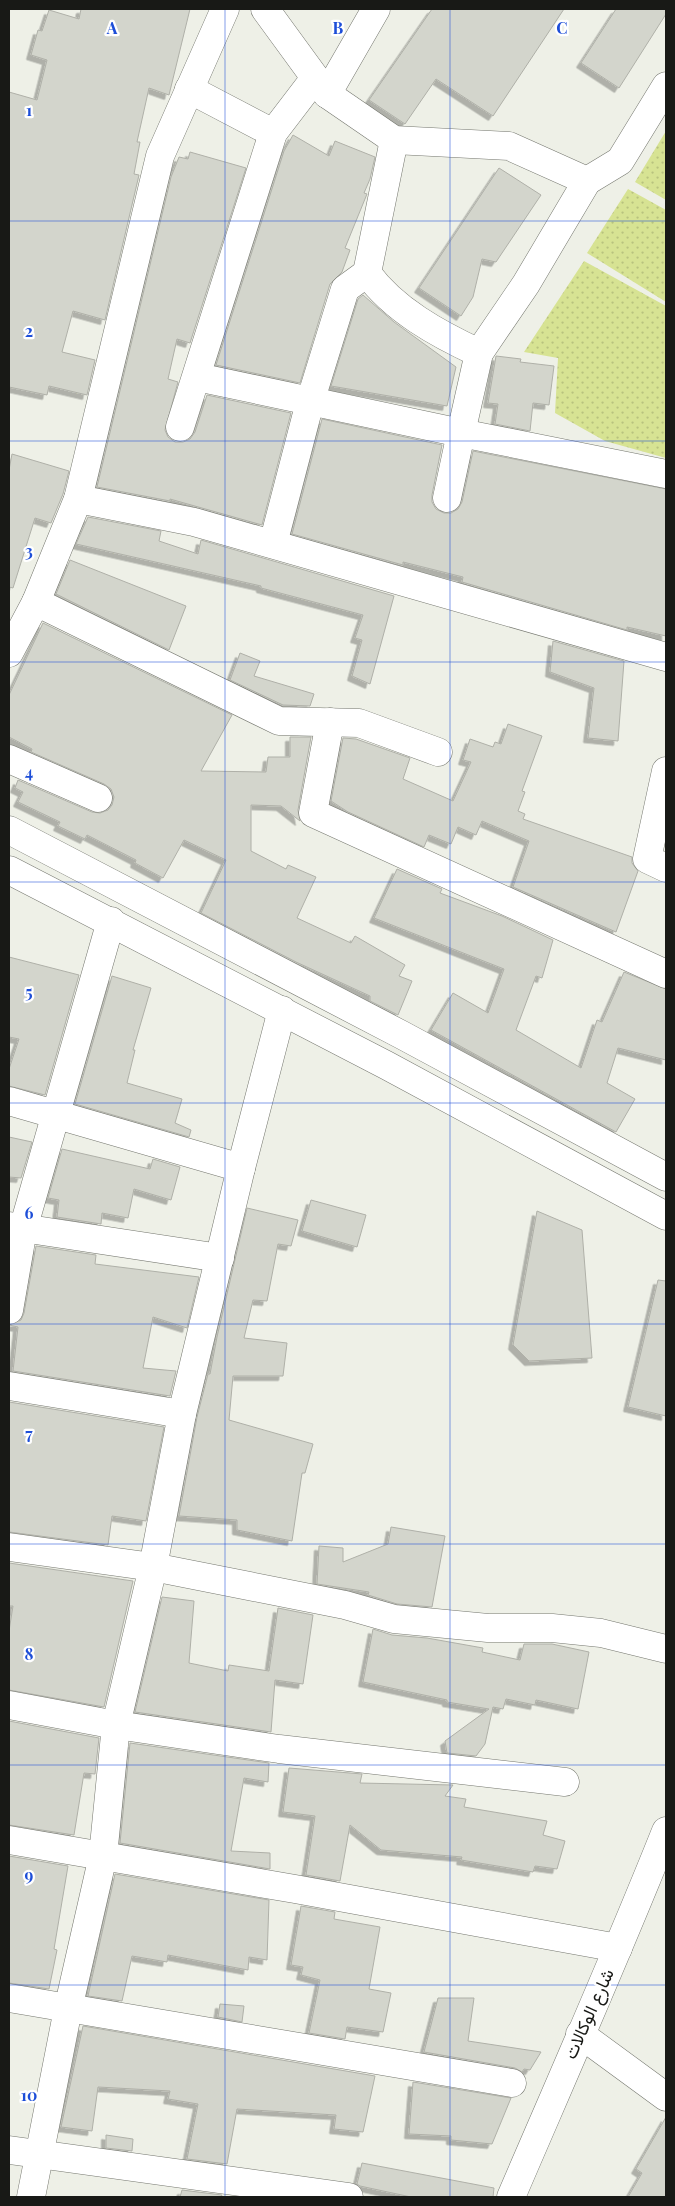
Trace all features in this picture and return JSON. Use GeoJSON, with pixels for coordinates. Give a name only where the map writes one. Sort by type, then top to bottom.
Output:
{"type":"FeatureCollection","features":[{"type":"Feature","properties":{"kind":"street"},"geometry":{"type":"LineString","coordinates":[[9,653],[23,615],[78,499],[160,156],[224,9]]}},
{"type":"Feature","properties":{"kind":"street"},"geometry":{"type":"LineString","coordinates":[[265,9],[321,86],[394,140],[509,146],[586,181]]}},
{"type":"Feature","properties":{"kind":"street"},"geometry":{"type":"LineString","coordinates":[[180,427],[273,134],[321,86],[376,9]]}},
{"type":"Feature","properties":{"kind":"street"},"geometry":{"type":"LineString","coordinates":[[447,498],[479,353],[526,284],[586,181],[620,161],[666,86]]}},
{"type":"Feature","properties":{"kind":"street"},"geometry":{"type":"LineString","coordinates":[[189,89],[273,134]]}},
{"type":"Feature","properties":{"kind":"street"},"geometry":{"type":"LineString","coordinates":[[273,544],[310,402],[345,289],[367,273],[394,140]]}},
{"type":"Feature","properties":{"kind":"street"},"geometry":{"type":"LineString","coordinates":[[367,273],[378,287],[404,309],[444,337],[479,353]]}},
{"type":"Feature","properties":{"kind":"street"},"geometry":{"type":"LineString","coordinates":[[197,377],[310,402],[666,474]]}},
{"type":"Feature","properties":{"kind":"street"},"geometry":{"type":"LineString","coordinates":[[78,499],[194,522],[666,656]]}},
{"type":"Feature","properties":{"kind":"street"},"geometry":{"type":"LineString","coordinates":[[23,615],[279,721],[359,723],[438,752]]}},
{"type":"Feature","properties":{"kind":"street"},"geometry":{"type":"LineString","coordinates":[[330,722],[313,813],[666,974]]}},
{"type":"Feature","properties":{"kind":"street"},"geometry":{"type":"LineString","coordinates":[[9,759],[98,798]]}},
{"type":"Feature","properties":{"kind":"street"},"geometry":{"type":"LineString","coordinates":[[666,771],[647,859],[666,868]]}},
{"type":"Feature","properties":{"kind":"street"},"geometry":{"type":"LineString","coordinates":[[9,830],[402,1034],[666,1177]]}},
{"type":"Feature","properties":{"kind":"street"},"geometry":{"type":"LineString","coordinates":[[9,870],[282,1010],[666,1216]]}},
{"type":"Feature","properties":{"kind":"street"},"geometry":{"type":"LineString","coordinates":[[9,1310],[16,1227],[54,1115],[110,921]]}},
{"type":"Feature","properties":{"kind":"street"},"geometry":{"type":"LineString","coordinates":[[31,2197],[68,2009],[103,1856],[116,1725],[153,1567],[182,1414],[241,1168],[282,1010]]}},
{"type":"Feature","properties":{"kind":"street"},"geometry":{"type":"LineString","coordinates":[[386,1065],[402,1034]]}},
{"type":"Feature","properties":{"kind":"street"},"geometry":{"type":"LineString","coordinates":[[9,1101],[241,1168]]}},
{"type":"Feature","properties":{"kind":"street"},"geometry":{"type":"LineString","coordinates":[[16,1227],[220,1258]]}},
{"type":"Feature","properties":{"kind":"street"},"geometry":{"type":"LineString","coordinates":[[9,1386],[182,1414]]}},
{"type":"Feature","properties":{"kind":"street"},"geometry":{"type":"LineString","coordinates":[[9,1547],[153,1567],[345,1605],[394,1619],[488,1628],[552,1628],[601,1633],[666,1649]]}},
{"type":"Feature","properties":{"kind":"street"},"geometry":{"type":"LineString","coordinates":[[9,1705],[116,1725],[279,1749],[565,1782]]}},
{"type":"Feature","properties":{"kind":"street","name":"شارع الوكالات"},"geometry":{"type":"LineString","coordinates":[[510,2197],[618,1948],[666,1831]]}},
{"type":"Feature","properties":{"kind":"street"},"geometry":{"type":"LineString","coordinates":[[9,1840],[618,1948]]}},
{"type":"Feature","properties":{"kind":"street"},"geometry":{"type":"LineString","coordinates":[[9,1998],[512,2083]]}},
{"type":"Feature","properties":{"kind":"street"},"geometry":{"type":"LineString","coordinates":[[580,2034],[666,2097]]}},
{"type":"Feature","properties":{"kind":"street"},"geometry":{"type":"LineString","coordinates":[[9,2150],[349,2197]]}},
{"type":"Feature","properties":{"kind":"green space"},"geometry":{"type":"Polygon","coordinates":[[[666,131],[666,200],[635,182],[666,131]]]}},
{"type":"Feature","properties":{"kind":"green space"},"geometry":{"type":"Polygon","coordinates":[[[628,189],[666,210],[666,302],[587,253],[628,189]]]}},
{"type":"Feature","properties":{"kind":"green space"},"geometry":{"type":"Polygon","coordinates":[[[584,261],[666,306],[666,458],[605,441],[555,413],[558,358],[524,352],[584,261]]]}},
{"type":"Feature","properties":{"kind":"building"},"geometry":{"type":"Polygon","coordinates":[[[81,9],[190,9],[169,95],[149,88],[137,142],[140,142],[134,174],[139,175],[105,320],[73,311],[62,352],[95,360],[87,395],[49,386],[47,395],[9,387],[9,92],[37,100],[47,60],[31,55],[38,30],[42,31],[49,10],[79,19],[81,9]]]}},
{"type":"Feature","properties":{"kind":"building"},"geometry":{"type":"Polygon","coordinates":[[[432,9],[564,9],[493,116],[436,79],[405,124],[369,100],[432,9]]]}},
{"type":"Feature","properties":{"kind":"building"},"geometry":{"type":"Polygon","coordinates":[[[616,9],[666,9],[666,14],[619,88],[581,63],[616,9]]]}},
{"type":"Feature","properties":{"kind":"building"},"geometry":{"type":"Polygon","coordinates":[[[293,135],[329,156],[335,141],[375,157],[370,179],[364,193],[367,194],[345,248],[350,250],[342,272],[330,284],[300,383],[216,365],[284,151],[293,135]]]}},
{"type":"Feature","properties":{"kind":"building"},"geometry":{"type":"Polygon","coordinates":[[[190,152],[246,168],[190,343],[177,339],[168,379],[178,382],[165,430],[168,437],[175,442],[183,442],[190,439],[195,432],[207,395],[291,413],[262,525],[170,499],[170,501],[97,487],[171,177],[179,157],[188,159],[190,152]]]}},
{"type":"Feature","properties":{"kind":"building"},"geometry":{"type":"Polygon","coordinates":[[[499,168],[541,195],[496,262],[482,259],[473,297],[461,316],[419,288],[499,168]]]}},
{"type":"Feature","properties":{"kind":"building"},"geometry":{"type":"Polygon","coordinates":[[[363,295],[394,322],[456,367],[447,406],[331,386],[358,299],[363,295]]]}},
{"type":"Feature","properties":{"kind":"building"},"geometry":{"type":"Polygon","coordinates":[[[496,356],[521,359],[520,362],[554,366],[549,405],[533,403],[530,431],[495,424],[498,404],[488,403],[496,356]]]}},
{"type":"Feature","properties":{"kind":"building"},"geometry":{"type":"Polygon","coordinates":[[[322,419],[442,445],[432,502],[436,509],[444,513],[451,513],[458,509],[462,502],[473,451],[666,489],[666,636],[627,627],[627,630],[462,582],[463,577],[403,562],[403,565],[292,534],[322,419]]]}},
{"type":"Feature","properties":{"kind":"building"},"geometry":{"type":"Polygon","coordinates":[[[12,454],[69,471],[63,494],[51,523],[35,518],[13,588],[9,587],[9,470],[12,454]]]}},
{"type":"Feature","properties":{"kind":"building"},"geometry":{"type":"Polygon","coordinates":[[[88,517],[161,531],[159,541],[198,554],[201,540],[394,596],[370,684],[352,676],[362,640],[355,638],[363,615],[261,588],[261,586],[76,544],[88,517]]]}},
{"type":"Feature","properties":{"kind":"building"},"geometry":{"type":"Polygon","coordinates":[[[70,560],[186,606],[169,650],[56,594],[70,560]]]}},
{"type":"Feature","properties":{"kind":"building"},"geometry":{"type":"Polygon","coordinates":[[[43,623],[232,715],[201,771],[266,772],[268,757],[290,757],[290,737],[311,737],[298,810],[300,821],[281,806],[251,805],[251,851],[286,869],[288,865],[316,877],[297,918],[351,943],[355,936],[405,965],[399,976],[412,981],[398,1015],[370,1001],[370,996],[296,962],[201,913],[226,860],[184,840],[163,878],[135,863],[136,860],[87,835],[85,839],[58,826],[60,822],[18,802],[23,792],[15,788],[18,780],[92,812],[100,813],[108,810],[112,805],[114,797],[111,789],[104,784],[31,752],[32,749],[9,737],[9,695],[43,623]]]}},
{"type":"Feature","properties":{"kind":"building"},"geometry":{"type":"Polygon","coordinates":[[[553,641],[624,661],[618,741],[588,738],[594,688],[550,672],[553,641]]]}},
{"type":"Feature","properties":{"kind":"building"},"geometry":{"type":"Polygon","coordinates":[[[240,653],[260,661],[254,676],[314,694],[310,706],[283,705],[230,680],[240,653]]]}},
{"type":"Feature","properties":{"kind":"building"},"geometry":{"type":"Polygon","coordinates":[[[508,724],[542,736],[522,791],[525,792],[518,811],[525,814],[523,819],[632,857],[632,863],[638,871],[616,932],[513,887],[529,841],[482,821],[476,835],[458,827],[451,844],[429,835],[424,847],[348,812],[331,801],[343,738],[356,739],[410,758],[403,779],[453,801],[471,762],[463,760],[470,739],[493,747],[495,742],[501,744],[508,724]]]}},
{"type":"Feature","properties":{"kind":"building"},"geometry":{"type":"Polygon","coordinates":[[[397,869],[442,889],[440,893],[502,916],[553,940],[542,978],[536,976],[516,1030],[581,1068],[597,1020],[602,1022],[624,972],[666,989],[666,1060],[618,1048],[607,1083],[635,1099],[616,1132],[431,1030],[453,993],[488,1013],[504,969],[374,918],[397,869]]]}},
{"type":"Feature","properties":{"kind":"building"},"geometry":{"type":"Polygon","coordinates":[[[9,957],[79,975],[45,1095],[9,1086],[9,1069],[19,1039],[9,1037],[9,957]]]}},
{"type":"Feature","properties":{"kind":"building"},"geometry":{"type":"Polygon","coordinates":[[[112,976],[151,988],[133,1050],[135,1050],[127,1083],[182,1099],[175,1123],[191,1130],[189,1137],[75,1104],[112,976]]]}},
{"type":"Feature","properties":{"kind":"building"},"geometry":{"type":"Polygon","coordinates":[[[9,1137],[32,1142],[21,1178],[9,1177],[9,1137]]]}},
{"type":"Feature","properties":{"kind":"building"},"geometry":{"type":"Polygon","coordinates":[[[62,1149],[150,1169],[153,1159],[180,1167],[171,1200],[134,1189],[128,1218],[102,1213],[101,1224],[57,1217],[59,1200],[48,1198],[62,1149]]]}},
{"type":"Feature","properties":{"kind":"building"},"geometry":{"type":"Polygon","coordinates":[[[311,1200],[366,1215],[357,1247],[302,1231],[311,1200]]]}},
{"type":"Feature","properties":{"kind":"building"},"geometry":{"type":"Polygon","coordinates":[[[247,1208],[298,1220],[291,1246],[278,1244],[267,1301],[253,1300],[244,1338],[287,1343],[283,1376],[233,1376],[229,1420],[313,1444],[305,1473],[302,1473],[292,1541],[237,1530],[237,1520],[179,1516],[197,1417],[208,1374],[210,1374],[247,1208]]]}},
{"type":"Feature","properties":{"kind":"building"},"geometry":{"type":"Polygon","coordinates":[[[537,1211],[582,1230],[592,1358],[529,1361],[513,1345],[537,1211]]]}},
{"type":"Feature","properties":{"kind":"building"},"geometry":{"type":"Polygon","coordinates":[[[36,1246],[96,1255],[95,1264],[199,1277],[187,1328],[153,1317],[143,1368],[176,1371],[170,1396],[13,1371],[18,1327],[9,1325],[21,1320],[24,1313],[36,1246]]]}},
{"type":"Feature","properties":{"kind":"building"},"geometry":{"type":"Polygon","coordinates":[[[658,1280],[666,1281],[666,1416],[628,1407],[658,1280]]]}},
{"type":"Feature","properties":{"kind":"building"},"geometry":{"type":"Polygon","coordinates":[[[9,1402],[164,1427],[146,1521],[112,1516],[108,1545],[9,1532],[9,1402]]]}},
{"type":"Feature","properties":{"kind":"building"},"geometry":{"type":"Polygon","coordinates":[[[391,1527],[445,1536],[432,1607],[397,1604],[368,1595],[369,1592],[317,1584],[319,1546],[343,1548],[343,1562],[388,1544],[391,1527]]]}},
{"type":"Feature","properties":{"kind":"building"},"geometry":{"type":"Polygon","coordinates":[[[9,1563],[133,1581],[104,1707],[9,1690],[9,1631],[13,1606],[9,1606],[9,1563]]]}},
{"type":"Feature","properties":{"kind":"building"},"geometry":{"type":"Polygon","coordinates":[[[162,1597],[194,1601],[189,1663],[228,1671],[229,1665],[269,1671],[278,1608],[313,1615],[303,1684],[275,1680],[271,1732],[135,1712],[162,1597]]]}},
{"type":"Feature","properties":{"kind":"building"},"geometry":{"type":"Polygon","coordinates":[[[373,1629],[392,1635],[427,1638],[483,1648],[482,1652],[520,1660],[524,1644],[552,1644],[589,1652],[578,1709],[536,1700],[535,1705],[506,1699],[503,1709],[493,1707],[485,1744],[476,1756],[447,1753],[445,1741],[489,1709],[447,1702],[447,1700],[363,1682],[373,1629]]]}},
{"type":"Feature","properties":{"kind":"building"},"geometry":{"type":"Polygon","coordinates":[[[9,1721],[99,1738],[95,1774],[84,1773],[74,1835],[9,1825],[9,1721]]]}},
{"type":"Feature","properties":{"kind":"building"},"geometry":{"type":"Polygon","coordinates":[[[130,1743],[269,1763],[268,1782],[244,1778],[231,1851],[270,1853],[270,1869],[120,1843],[130,1743]]]}},
{"type":"Feature","properties":{"kind":"building"},"geometry":{"type":"Polygon","coordinates":[[[289,1768],[362,1774],[360,1783],[453,1785],[445,1796],[466,1799],[464,1807],[547,1821],[543,1835],[565,1841],[557,1869],[535,1866],[533,1872],[461,1860],[462,1857],[381,1850],[350,1825],[340,1881],[306,1875],[315,1816],[283,1812],[289,1768]]]}},
{"type":"Feature","properties":{"kind":"building"},"geometry":{"type":"Polygon","coordinates":[[[9,1856],[68,1866],[54,1949],[57,1950],[49,1989],[9,1983],[9,1856]]]}},
{"type":"Feature","properties":{"kind":"building"},"geometry":{"type":"Polygon","coordinates":[[[115,1874],[269,1900],[267,1960],[249,1957],[248,1970],[168,1955],[167,1962],[132,1956],[122,2001],[88,1996],[115,1874]]]}},
{"type":"Feature","properties":{"kind":"building"},"geometry":{"type":"Polygon","coordinates":[[[301,1906],[335,1912],[334,1919],[380,1927],[369,1989],[391,1993],[383,2032],[347,2027],[345,2039],[309,2033],[320,1980],[301,1975],[303,1967],[291,1965],[301,1906]]]}},
{"type":"Feature","properties":{"kind":"building"},"geometry":{"type":"Polygon","coordinates":[[[438,1998],[474,1998],[468,2041],[541,2052],[530,2070],[524,2069],[522,2072],[515,2068],[424,2052],[438,1998]]]}},
{"type":"Feature","properties":{"kind":"building"},"geometry":{"type":"Polygon","coordinates":[[[220,2004],[244,2006],[242,2022],[218,2017],[220,2004]]]}},
{"type":"Feature","properties":{"kind":"building"},"geometry":{"type":"Polygon","coordinates":[[[83,2026],[375,2076],[363,2132],[334,2129],[336,2115],[237,2109],[227,2164],[187,2159],[198,2104],[168,2099],[170,2091],[98,2087],[92,2131],[61,2127],[83,2026]]]}},
{"type":"Feature","properties":{"kind":"building"},"geometry":{"type":"Polygon","coordinates":[[[413,2082],[511,2098],[492,2144],[451,2140],[451,2136],[409,2134],[413,2082]]]}},
{"type":"Feature","properties":{"kind":"building"},"geometry":{"type":"Polygon","coordinates":[[[666,2117],[666,2197],[628,2197],[642,2173],[636,2169],[666,2117]]]}},
{"type":"Feature","properties":{"kind":"building"},"geometry":{"type":"Polygon","coordinates":[[[106,2135],[133,2139],[132,2151],[106,2148],[106,2135]]]}},
{"type":"Feature","properties":{"kind":"building"},"geometry":{"type":"Polygon","coordinates":[[[362,2163],[494,2188],[493,2197],[411,2197],[360,2186],[357,2184],[362,2163]]]}},
{"type":"Feature","properties":{"kind":"building"},"geometry":{"type":"Polygon","coordinates":[[[182,2190],[222,2195],[221,2197],[180,2197],[182,2190]]]}}]}
